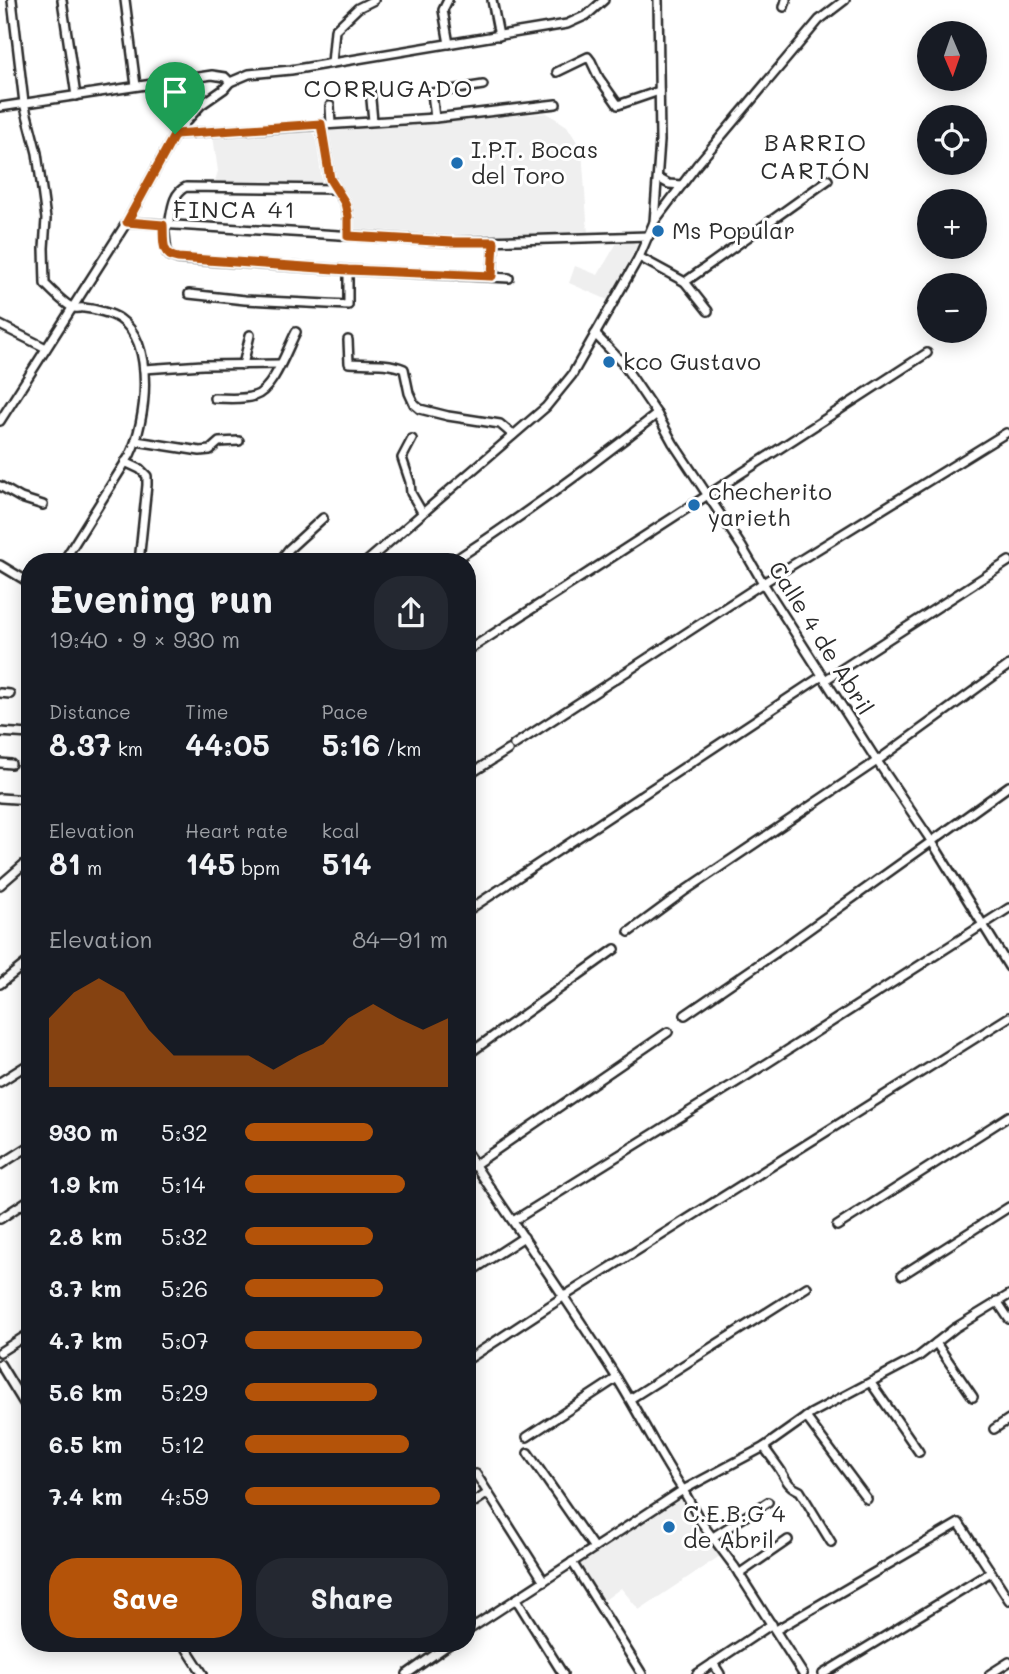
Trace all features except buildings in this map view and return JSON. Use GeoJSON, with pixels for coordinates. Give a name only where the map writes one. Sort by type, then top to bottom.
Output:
{"type":"FeatureCollection","features":[{"type":"Feature","properties":{"kind":"street"},"geometry":{"type":"LineString","coordinates":[[12,0],[24,103],[37,153],[46,219],[45,284],[72,308],[85,308],[120,319],[131,330],[144,359],[142,409],[136,441],[69,553]]}},
{"type":"Feature","properties":{"kind":"street"},"geometry":{"type":"LineString","coordinates":[[62,0],[76,96]]}},
{"type":"Feature","properties":{"kind":"street"},"geometry":{"type":"LineString","coordinates":[[125,0],[136,86]]}},
{"type":"Feature","properties":{"kind":"street"},"geometry":{"type":"LineString","coordinates":[[332,63],[335,30],[358,8],[374,0]]}},
{"type":"Feature","properties":{"kind":"street"},"geometry":{"type":"LineString","coordinates":[[448,0],[443,10],[449,44]]}},
{"type":"Feature","properties":{"kind":"street"},"geometry":{"type":"LineString","coordinates":[[492,0],[499,36]]}},
{"type":"Feature","properties":{"kind":"street"},"geometry":{"type":"LineString","coordinates":[[0,421],[127,222],[175,134],[201,106],[230,82],[249,74],[290,70],[567,24],[587,15],[604,0]]}},
{"type":"Feature","properties":{"kind":"street"},"geometry":{"type":"LineString","coordinates":[[376,553],[546,407],[572,375],[639,257],[654,222],[658,178],[658,0]]}},
{"type":"Feature","properties":{"kind":"street"},"geometry":{"type":"LineString","coordinates":[[654,222],[819,20],[845,0]]}},
{"type":"Feature","properties":{"kind":"street"},"geometry":{"type":"LineString","coordinates":[[557,72],[588,57],[618,105],[659,91]]}},
{"type":"Feature","properties":{"kind":"street"},"geometry":{"type":"LineString","coordinates":[[0,107],[212,75],[225,77],[230,82]]}},
{"type":"Feature","properties":{"kind":"street"},"geometry":{"type":"LineString","coordinates":[[435,118],[432,93],[482,85]]}},
{"type":"Feature","properties":{"kind":"street"},"geometry":{"type":"LineString","coordinates":[[370,89],[373,121]]}},
{"type":"Feature","properties":{"kind":"street"},"geometry":{"type":"LineString","coordinates":[[175,134],[435,118],[556,104]]}},
{"type":"Feature","properties":{"kind":"street"},"geometry":{"type":"LineString","coordinates":[[330,106],[331,124]]}},
{"type":"Feature","properties":{"kind":"street"},"geometry":{"type":"LineString","coordinates":[[321,124],[330,179],[345,203],[348,236]]}},
{"type":"Feature","properties":{"kind":"street"},"geometry":{"type":"LineString","coordinates":[[658,178],[669,184],[682,185]]}},
{"type":"Feature","properties":{"kind":"street"},"geometry":{"type":"LineString","coordinates":[[685,282],[828,180]]}},
{"type":"Feature","properties":{"kind":"street"},"geometry":{"type":"LineString","coordinates":[[335,189],[186,187],[176,196],[166,225],[165,248],[174,258],[509,278]]}},
{"type":"Feature","properties":{"kind":"street"},"geometry":{"type":"LineString","coordinates":[[127,222],[452,242],[649,236]]}},
{"type":"Feature","properties":{"kind":"street"},"geometry":{"type":"LineString","coordinates":[[492,276],[494,242]]}},
{"type":"Feature","properties":{"kind":"street"},"geometry":{"type":"LineString","coordinates":[[639,257],[685,282],[708,311]]}},
{"type":"Feature","properties":{"kind":"street"},"geometry":{"type":"LineString","coordinates":[[189,294],[245,300],[348,305],[348,270]]}},
{"type":"Feature","properties":{"kind":"street"},"geometry":{"type":"LineString","coordinates":[[0,325],[46,348]]}},
{"type":"Feature","properties":{"kind":"street"},"geometry":{"type":"LineString","coordinates":[[214,398],[251,397],[263,393],[271,383],[296,332]]}},
{"type":"Feature","properties":{"kind":"street","name":"Calle 4 de Abril"},"geometry":{"type":"LineString","coordinates":[[595,334],[621,361],[657,414],[877,761],[932,842],[1009,967]]}},
{"type":"Feature","properties":{"kind":"street"},"geometry":{"type":"LineString","coordinates":[[243,365],[250,335]]}},
{"type":"Feature","properties":{"kind":"street"},"geometry":{"type":"LineString","coordinates":[[348,340],[349,363],[401,366],[409,393],[414,404],[420,409],[500,424],[513,435]]}},
{"type":"Feature","properties":{"kind":"street"},"geometry":{"type":"LineString","coordinates":[[476,645],[927,353]]}},
{"type":"Feature","properties":{"kind":"street"},"geometry":{"type":"LineString","coordinates":[[144,369],[280,364]]}},
{"type":"Feature","properties":{"kind":"street"},"geometry":{"type":"LineString","coordinates":[[466,553],[560,488],[657,414]]}},
{"type":"Feature","properties":{"kind":"street"},"geometry":{"type":"LineString","coordinates":[[476,770],[764,583],[1006,433]]}},
{"type":"Feature","properties":{"kind":"street"},"geometry":{"type":"LineString","coordinates":[[412,439],[402,458],[411,493],[422,512]]}},
{"type":"Feature","properties":{"kind":"street"},"geometry":{"type":"LineString","coordinates":[[136,441],[200,451],[210,450],[219,442],[239,441]]}},
{"type":"Feature","properties":{"kind":"street"},"geometry":{"type":"LineString","coordinates":[[125,462],[140,468],[147,475],[140,553]]}},
{"type":"Feature","properties":{"kind":"street"},"geometry":{"type":"LineString","coordinates":[[0,486],[21,498],[43,505]]}},
{"type":"Feature","properties":{"kind":"street"},"geometry":{"type":"LineString","coordinates":[[286,553],[323,518]]}},
{"type":"Feature","properties":{"kind":"street"},"geometry":{"type":"LineString","coordinates":[[476,905],[1009,561]]}},
{"type":"Feature","properties":{"kind":"street"},"geometry":{"type":"LineString","coordinates":[[0,565],[21,578]]}},
{"type":"Feature","properties":{"kind":"street"},"geometry":{"type":"LineString","coordinates":[[629,932],[686,890],[877,761],[1009,665]]}},
{"type":"Feature","properties":{"kind":"street"},"geometry":{"type":"LineString","coordinates":[[0,693],[10,694]]}},
{"type":"Feature","properties":{"kind":"street"},"geometry":{"type":"LineString","coordinates":[[0,732],[21,733]]}},
{"type":"Feature","properties":{"kind":"street"},"geometry":{"type":"LineString","coordinates":[[0,763],[11,764]]}},
{"type":"Feature","properties":{"kind":"street"},"geometry":{"type":"LineString","coordinates":[[685,1014],[787,945],[1009,786]]}},
{"type":"Feature","properties":{"kind":"street"},"geometry":{"type":"LineString","coordinates":[[0,798],[21,799]]}},
{"type":"Feature","properties":{"kind":"street"},"geometry":{"type":"LineString","coordinates":[[0,885],[21,867]]}},
{"type":"Feature","properties":{"kind":"street"},"geometry":{"type":"LineString","coordinates":[[513,1221],[1009,908]]}},
{"type":"Feature","properties":{"kind":"street"},"geometry":{"type":"LineString","coordinates":[[476,1049],[615,949]]}},
{"type":"Feature","properties":{"kind":"street"},"geometry":{"type":"LineString","coordinates":[[0,984],[21,967]]}},
{"type":"Feature","properties":{"kind":"street"},"geometry":{"type":"LineString","coordinates":[[476,1354],[1009,1017]]}},
{"type":"Feature","properties":{"kind":"street"},"geometry":{"type":"LineString","coordinates":[[476,1164],[668,1032]]}},
{"type":"Feature","properties":{"kind":"street"},"geometry":{"type":"LineString","coordinates":[[0,1082],[21,1069]]}},
{"type":"Feature","properties":{"kind":"street"},"geometry":{"type":"LineString","coordinates":[[837,1226],[1009,1116]]}},
{"type":"Feature","properties":{"kind":"street"},"geometry":{"type":"LineString","coordinates":[[0,1165],[21,1152]]}},
{"type":"Feature","properties":{"kind":"street"},"geometry":{"type":"LineString","coordinates":[[476,1166],[617,1378],[701,1522],[739,1574],[803,1674]]}},
{"type":"Feature","properties":{"kind":"street"},"geometry":{"type":"LineString","coordinates":[[0,1219],[21,1205]]}},
{"type":"Feature","properties":{"kind":"street"},"geometry":{"type":"LineString","coordinates":[[902,1275],[1009,1207]]}},
{"type":"Feature","properties":{"kind":"street"},"geometry":{"type":"LineString","coordinates":[[476,1268],[524,1237]]}},
{"type":"Feature","properties":{"kind":"street"},"geometry":{"type":"LineString","coordinates":[[629,1399],[807,1287]]}},
{"type":"Feature","properties":{"kind":"street"},"geometry":{"type":"LineString","coordinates":[[476,1626],[683,1490],[764,1447],[806,1417],[918,1357],[955,1328],[1009,1295]]}},
{"type":"Feature","properties":{"kind":"street"},"geometry":{"type":"LineString","coordinates":[[997,1301],[1009,1319]]}},
{"type":"Feature","properties":{"kind":"street"},"geometry":{"type":"LineString","coordinates":[[0,1352],[21,1339]]}},
{"type":"Feature","properties":{"kind":"street"},"geometry":{"type":"LineString","coordinates":[[936,1343],[973,1397]]}},
{"type":"Feature","properties":{"kind":"street"},"geometry":{"type":"LineString","coordinates":[[0,1364],[21,1398]]}},
{"type":"Feature","properties":{"kind":"street"},"geometry":{"type":"LineString","coordinates":[[527,1437],[617,1378]]}},
{"type":"Feature","properties":{"kind":"street"},"geometry":{"type":"LineString","coordinates":[[871,1383],[919,1452]]}},
{"type":"Feature","properties":{"kind":"street"},"geometry":{"type":"LineString","coordinates":[[806,1417],[867,1499]]}},
{"type":"Feature","properties":{"kind":"street"},"geometry":{"type":"LineString","coordinates":[[995,1429],[1009,1419]]}},
{"type":"Feature","properties":{"kind":"street"},"geometry":{"type":"LineString","coordinates":[[764,1447],[784,1479],[791,1487],[800,1491],[831,1542]]}},
{"type":"Feature","properties":{"kind":"street"},"geometry":{"type":"LineString","coordinates":[[528,1453],[594,1548]]}},
{"type":"Feature","properties":{"kind":"street"},"geometry":{"type":"LineString","coordinates":[[476,1474],[544,1581]]}},
{"type":"Feature","properties":{"kind":"street"},"geometry":{"type":"LineString","coordinates":[[476,1501],[488,1493]]}},
{"type":"Feature","properties":{"kind":"street"},"geometry":{"type":"LineString","coordinates":[[713,1537],[768,1502]]}},
{"type":"Feature","properties":{"kind":"street"},"geometry":{"type":"LineString","coordinates":[[697,1674],[774,1627],[959,1523],[1009,1600]]}},
{"type":"Feature","properties":{"kind":"street"},"geometry":{"type":"LineString","coordinates":[[739,1574],[788,1540]]}},
{"type":"Feature","properties":{"kind":"street"},"geometry":{"type":"LineString","coordinates":[[572,1562],[642,1674]]}},
{"type":"Feature","properties":{"kind":"street"},"geometry":{"type":"LineString","coordinates":[[823,1674],[991,1572]]}},
{"type":"Feature","properties":{"kind":"street"},"geometry":{"type":"LineString","coordinates":[[516,1599],[563,1674]]}},
{"type":"Feature","properties":{"kind":"street"},"geometry":{"type":"LineString","coordinates":[[189,1652],[203,1674]]}},
{"type":"Feature","properties":{"kind":"street"},"geometry":{"type":"LineString","coordinates":[[407,1674],[438,1652]]}},
{"type":"Feature","properties":{"kind":"street"},"geometry":{"type":"LineString","coordinates":[[990,1674],[1009,1662]]}},
{"type":"Feature","properties":{"kind":"street"},"geometry":{"type":"LineString","coordinates":[[713,1663],[720,1674]]}},
{"type":"Feature","properties":{"kind":"shaded area","name":"I.P.T. Bocas del Toro"},"geometry":{"type":"Polygon","coordinates":[[[547,113],[567,126],[582,150],[588,234],[491,238],[354,231],[354,218],[348,201],[333,176],[327,130],[547,113]]]}},
{"type":"Feature","properties":{"kind":"shaded area"},"geometry":{"type":"Polygon","coordinates":[[[312,132],[316,137],[323,188],[214,185],[218,171],[213,136],[312,132]]]}},
{"type":"Feature","properties":{"kind":"shaded area"},"geometry":{"type":"Polygon","coordinates":[[[631,240],[637,246],[608,300],[569,283],[575,266],[598,275],[618,241],[631,240]]]}},
{"type":"Feature","properties":{"kind":"shaded area","name":"C.E.B.G 4 de Abril"},"geometry":{"type":"Polygon","coordinates":[[[683,1498],[720,1556],[639,1610],[621,1588],[602,1602],[579,1564],[683,1498]]]}},
{"type":"Feature","properties":{"kind":"place","name":"I.P.T. Bocas del Toro"},"geometry":{"type":"Point","coordinates":[457,163]}},
{"type":"Feature","properties":{"kind":"place","name":"Ms Popular"},"geometry":{"type":"Point","coordinates":[658,231]}},
{"type":"Feature","properties":{"kind":"place","name":"kco Gustavo"},"geometry":{"type":"Point","coordinates":[609,362]}},
{"type":"Feature","properties":{"kind":"place","name":"checherito yarieth"},"geometry":{"type":"Point","coordinates":[694,505]}},
{"type":"Feature","properties":{"kind":"place","name":"C.E.B.G 4 de Abril"},"geometry":{"type":"Point","coordinates":[669,1527]}},
{"type":"Feature","properties":{"kind":"district","name":"CORRUGADO"},"geometry":{"type":"Point","coordinates":[389,89]}},
{"type":"Feature","properties":{"kind":"district","name":"BARRIO CARTÓN"},"geometry":{"type":"Point","coordinates":[816,157]}},
{"type":"Feature","properties":{"kind":"district","name":"FINCA 41"},"geometry":{"type":"Point","coordinates":[235,210]}},
{"type":"Feature","properties":{"kind":"route"},"geometry":{"type":"LineString","coordinates":[[321,124],[330,179],[345,203],[349,223],[348,236],[494,242],[492,276],[348,270],[174,258],[165,248],[163,225],[127,222],[175,134],[321,124]]}}]}
